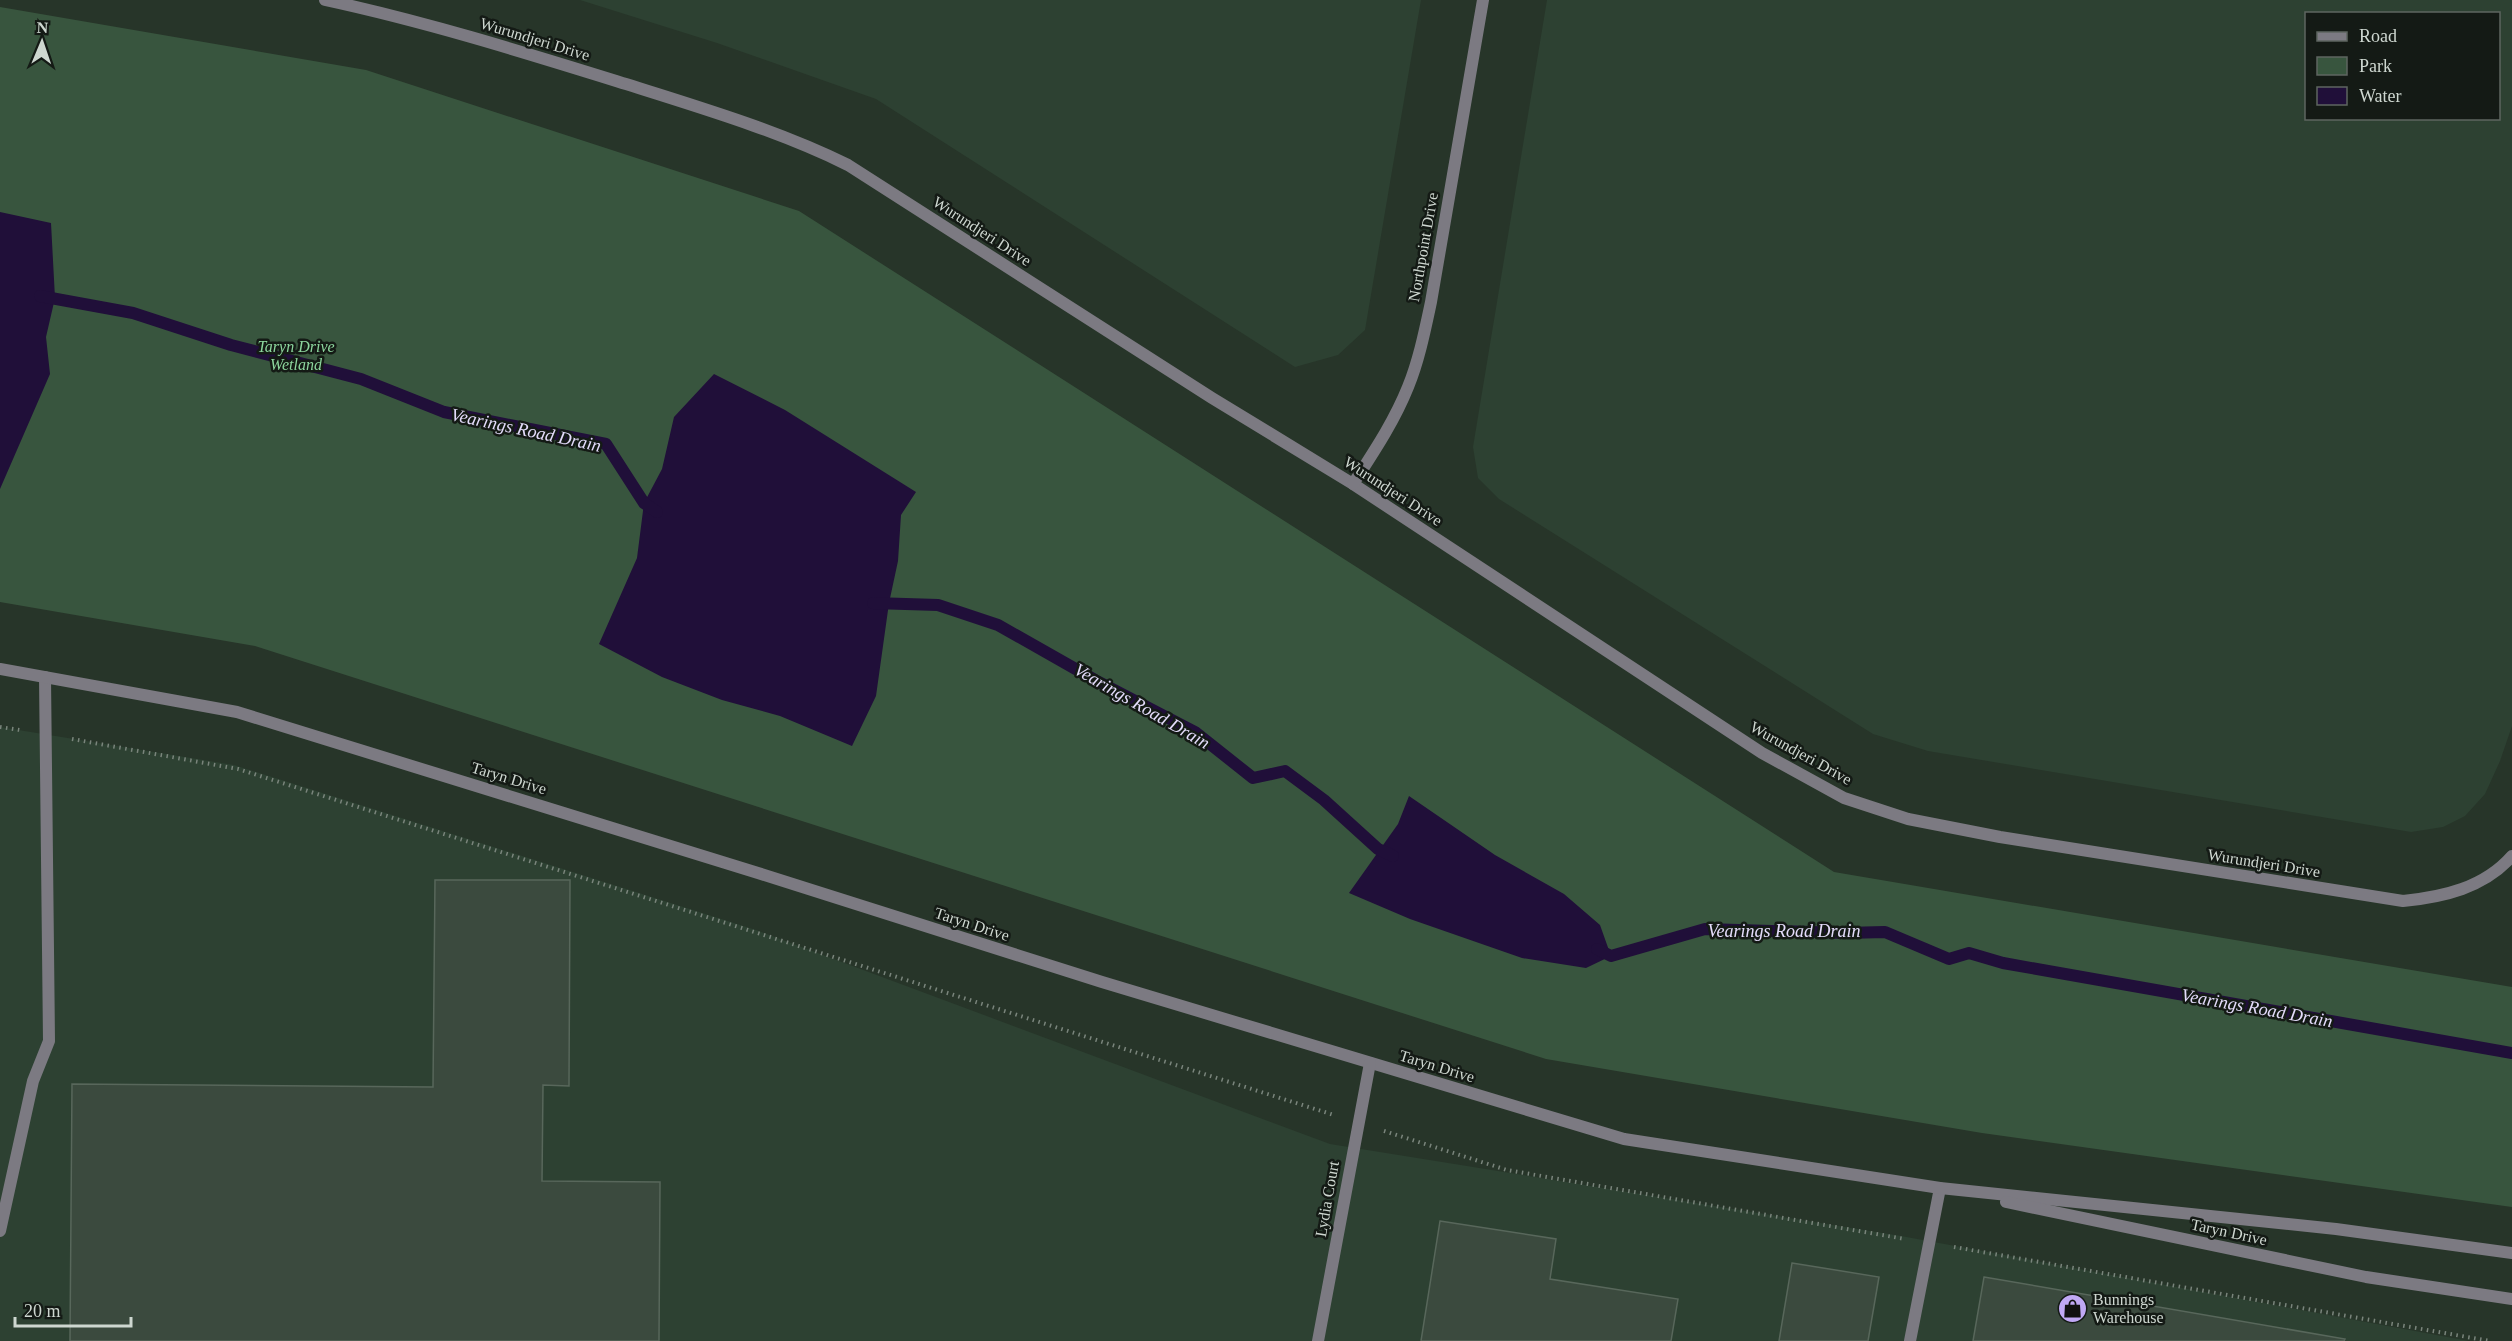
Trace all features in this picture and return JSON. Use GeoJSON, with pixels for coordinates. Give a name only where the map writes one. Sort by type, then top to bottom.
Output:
{"type":"FeatureCollection","features":[{"type":"Feature","properties":{"kind":"street","name":"Wurundjeri Drive"},"geometry":{"type":"LineString","coordinates":[[325,0],[405,18],[509,47],[745,122],[806,145],[848,165],[1212,398],[1353,484],[1762,753],[1844,798],[1908,819],[1977,832],[2403,901],[2434,898],[2470,885],[2486,878],[2512,856]]}},
{"type":"Feature","properties":{"kind":"street","name":"Northpoint Drive"},"geometry":{"type":"LineString","coordinates":[[1353,484],[1384,435],[1408,387],[1422,344],[1483,0]]}},
{"type":"Feature","properties":{"kind":"street","name":"Taryn Drive"},"geometry":{"type":"LineString","coordinates":[[0,669],[237,712],[747,869],[1102,982],[1624,1139],[1940,1188],[2324,1228],[2512,1253]]}},
{"type":"Feature","properties":{"kind":"street"},"geometry":{"type":"LineString","coordinates":[[0,1231],[33,1081],[49,1041],[45,677]]}},
{"type":"Feature","properties":{"kind":"street","name":"Lydia Court"},"geometry":{"type":"LineString","coordinates":[[1318,1341],[1370,1063]]}},
{"type":"Feature","properties":{"kind":"street","name":"Taryn Drive"},"geometry":{"type":"LineString","coordinates":[[1940,1188],[2366,1278],[2512,1299]]}},
{"type":"Feature","properties":{"kind":"street"},"geometry":{"type":"LineString","coordinates":[[1910,1341],[1940,1188]]}},
{"type":"Feature","properties":{"kind":"path"},"geometry":{"type":"LineString","coordinates":[[0,727],[238,770],[1507,1170],[2490,1341]]}},
{"type":"Feature","properties":{"kind":"shaded area"},"geometry":{"type":"Polygon","coordinates":[[[580,0],[1421,0],[1365,330],[1338,355],[1295,367],[876,99],[717,43],[580,0]]]}},
{"type":"Feature","properties":{"kind":"shaded area"},"geometry":{"type":"Polygon","coordinates":[[[1547,0],[2512,0],[2512,726],[2485,794],[2465,816],[2443,827],[2411,832],[1928,751],[1873,734],[1499,499],[1478,478],[1473,447],[1547,0]]]}},
{"type":"Feature","properties":{"kind":"shaded area"},"geometry":{"type":"Polygon","coordinates":[[[0,727],[234,765],[756,930],[1330,1144],[1901,1236],[2469,1341],[0,1341],[0,727]]]}},
{"type":"Feature","properties":{"kind":"green space","name":"Taryn Drive Wetland"},"geometry":{"type":"Polygon","coordinates":[[[0,7],[366,70],[799,211],[1834,872],[2512,987],[2512,1207],[1982,1133],[1546,1059],[255,646],[0,602],[0,7]]]}},
{"type":"Feature","properties":{"kind":"water"},"geometry":{"type":"Polygon","coordinates":[[[0,212],[51,223],[55,298],[46,337],[50,374],[0,489],[0,212]]]}},
{"type":"Feature","properties":{"kind":"water"},"geometry":{"type":"Polygon","coordinates":[[[714,374],[785,410],[916,492],[901,515],[898,561],[889,603],[876,696],[852,746],[780,716],[722,700],[662,677],[599,644],[637,558],[644,503],[662,469],[674,417],[714,374]]]}},
{"type":"Feature","properties":{"kind":"water"},"geometry":{"type":"Polygon","coordinates":[[[1409,796],[1495,855],[1564,894],[1600,925],[1611,956],[1586,968],[1522,958],[1410,919],[1349,893],[1398,824],[1409,796]]]}},
{"type":"Feature","properties":{"kind":"building"},"geometry":{"type":"Polygon","coordinates":[[[435,880],[570,880],[569,1086],[543,1085],[542,1181],[660,1182],[659,1341],[70,1341],[72,1084],[433,1087],[435,880]]]}},
{"type":"Feature","properties":{"kind":"building"},"geometry":{"type":"Polygon","coordinates":[[[1440,1221],[1556,1239],[1550,1279],[1678,1299],[1671,1341],[1421,1341],[1440,1221]]]}},
{"type":"Feature","properties":{"kind":"building"},"geometry":{"type":"Polygon","coordinates":[[[1792,1263],[1879,1277],[1868,1341],[1779,1341],[1792,1263]]]}},
{"type":"Feature","properties":{"kind":"building","name":"Bunnings Warehouse"},"geometry":{"type":"Polygon","coordinates":[[[1984,1277],[2345,1339],[2344,1341],[1973,1341],[1984,1277]]]}},
{"type":"Feature","properties":{"kind":"waterway","name":"Vearings Road Drain"},"geometry":{"type":"LineString","coordinates":[[40,296],[133,313],[231,345],[361,379],[444,412],[606,444],[644,503],[657,512]]}},
{"type":"Feature","properties":{"kind":"waterway","name":"Vearings Road Drain"},"geometry":{"type":"LineString","coordinates":[[873,603],[938,605],[998,625],[1095,680],[1195,732],[1253,778],[1285,771],[1324,800],[1378,849],[1393,856]]}},
{"type":"Feature","properties":{"kind":"waterway","name":"Vearings Road Drain"},"geometry":{"type":"LineString","coordinates":[[1597,949],[1611,956],[1705,929],[1885,932],[1949,959],[1969,953],[2003,963],[2512,1053]]}},
{"type":"Feature","properties":{"kind":"place","name":"Bunnings Warehouse"},"geometry":{"type":"Point","coordinates":[2072,1308]}}]}
